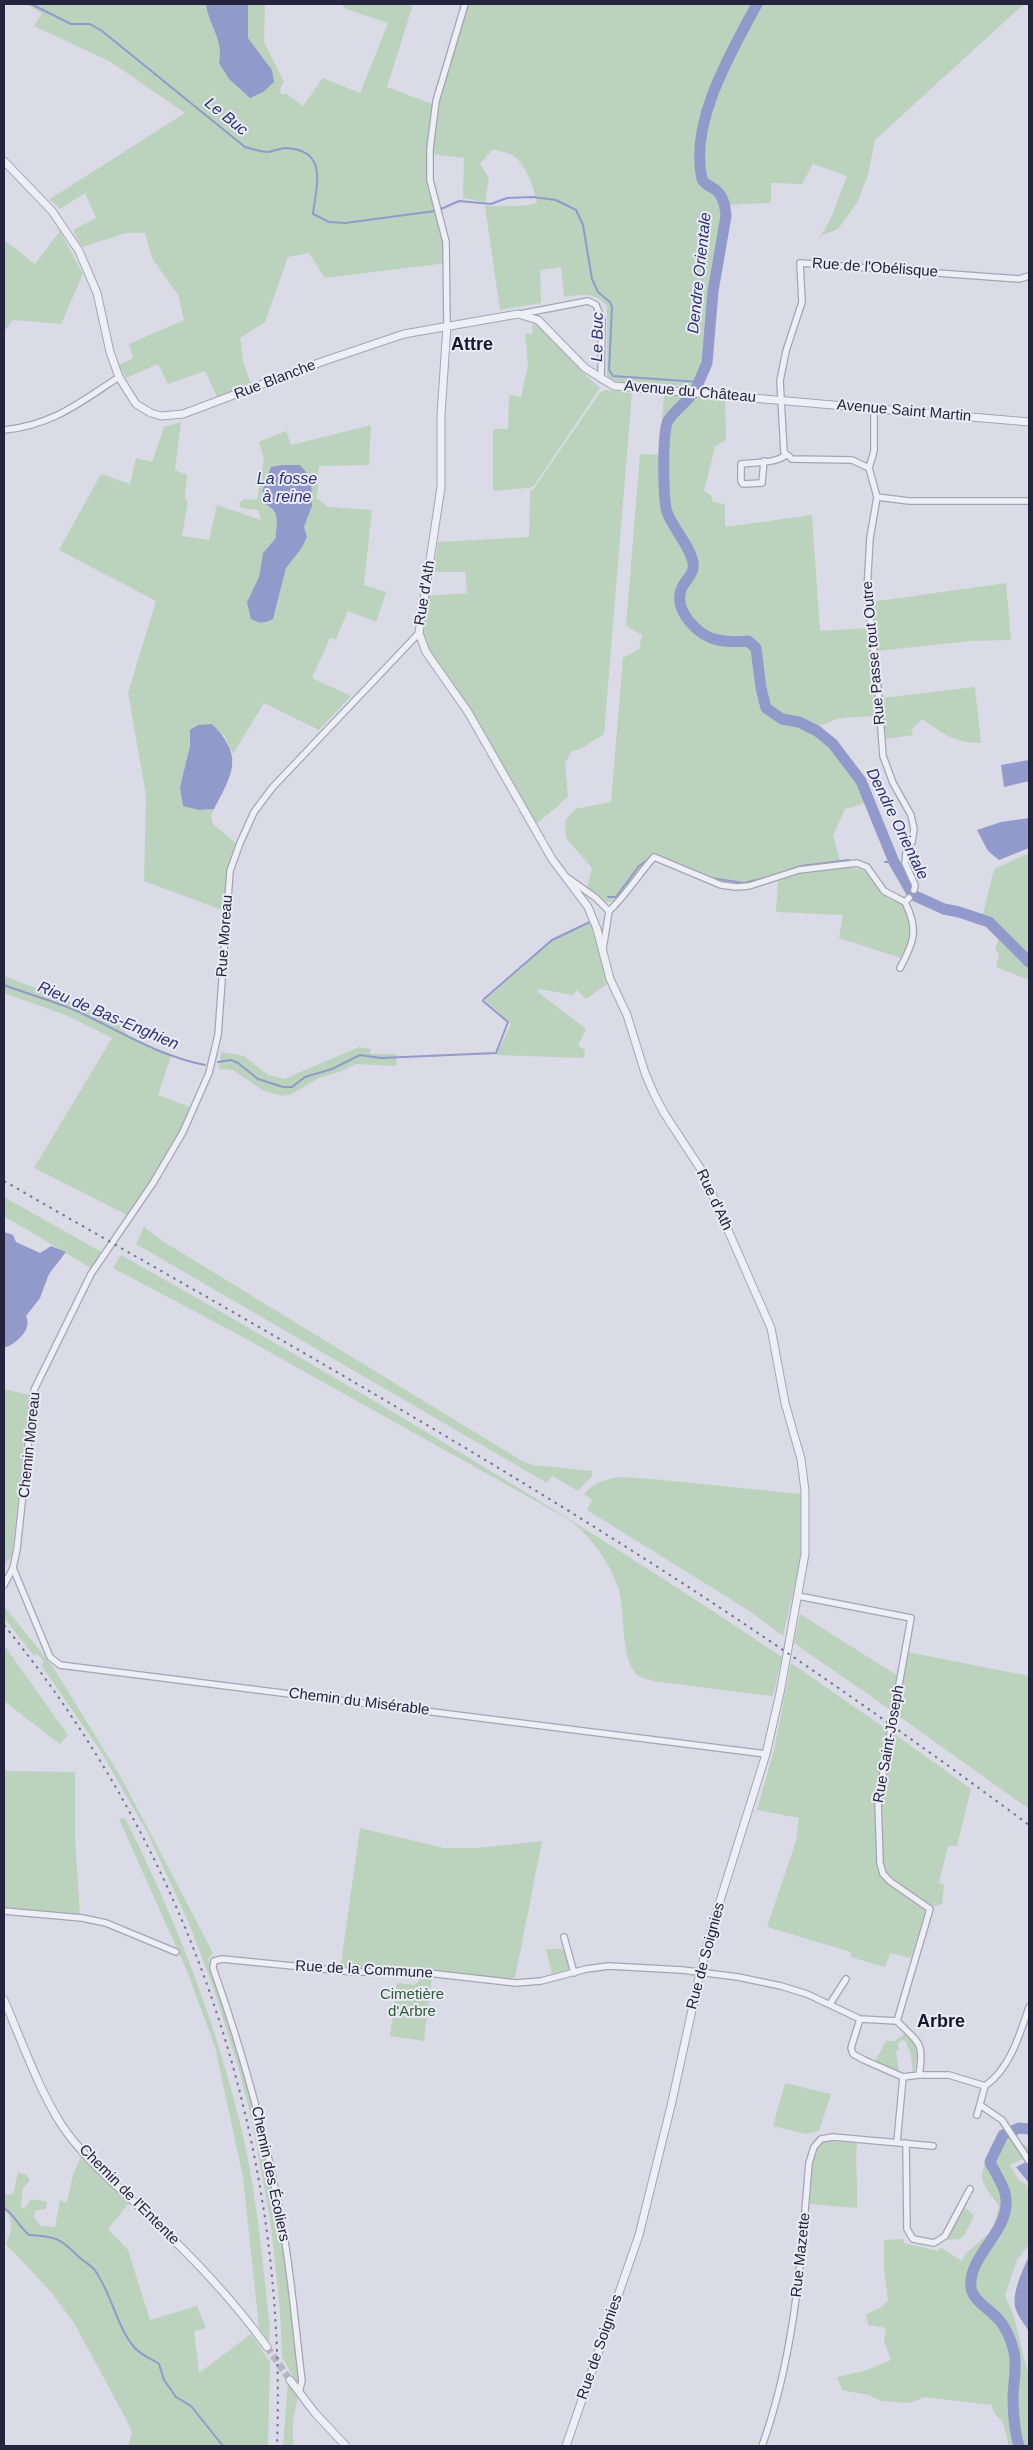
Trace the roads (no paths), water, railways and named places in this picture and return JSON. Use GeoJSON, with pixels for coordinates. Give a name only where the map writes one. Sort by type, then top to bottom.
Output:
{"type":"FeatureCollection","features":[{"type":"Feature","properties":{"kind":"street"},"geometry":{"type":"LineString","coordinates":[[465,4],[436,102],[430,149],[430,180],[446,242],[447,326],[588,301],[596,305],[602,320],[601,379]]}},
{"type":"Feature","properties":{"kind":"street","name":"Rue Blanche"},"geometry":{"type":"LineString","coordinates":[[4,161],[52,211],[79,252],[96,293],[110,352],[119,376],[130,396],[143,409],[155,414],[174,416],[404,334],[447,326]]}},
{"type":"Feature","properties":{"kind":"street","name":"Rue de l'Obélisque"},"geometry":{"type":"LineString","coordinates":[[780,400],[782,367],[802,302],[800,263],[1018,278],[1029,276]]}},
{"type":"Feature","properties":{"kind":"street","name":"Avenue du Château"},"geometry":{"type":"LineString","coordinates":[[518,314],[538,320],[585,368],[601,379],[621,387],[780,400]]}},
{"type":"Feature","properties":{"kind":"street","name":"Rue d'Ath"},"geometry":{"type":"LineString","coordinates":[[447,326],[441,415],[441,487],[419,633],[426,652],[468,712],[552,859],[588,907],[610,979],[627,1015],[645,1073],[654,1094],[664,1114],[702,1171],[771,1328],[784,1403],[801,1459]]}},
{"type":"Feature","properties":{"kind":"street"},"geometry":{"type":"LineString","coordinates":[[4,430],[29,427],[47,421],[81,403],[119,376]]}},
{"type":"Feature","properties":{"kind":"street"},"geometry":{"type":"LineString","coordinates":[[780,400],[786,455]]}},
{"type":"Feature","properties":{"kind":"street","name":"Avenue Saint Martin"},"geometry":{"type":"LineString","coordinates":[[780,400],[1029,422]]}},
{"type":"Feature","properties":{"kind":"street","name":"Rue Passe tout Outre"},"geometry":{"type":"LineString","coordinates":[[874,408],[874,451],[869,468],[877,497],[868,552],[867,591],[878,690],[880,740],[888,773],[912,817],[913,836],[906,853],[906,863],[915,885],[914,890]]}},
{"type":"Feature","properties":{"kind":"street"},"geometry":{"type":"LineString","coordinates":[[764,461],[762,484],[743,484],[740,481],[741,464],[781,458],[786,455]]}},
{"type":"Feature","properties":{"kind":"street"},"geometry":{"type":"LineString","coordinates":[[786,455],[792,459],[852,460],[869,468]]}},
{"type":"Feature","properties":{"kind":"street"},"geometry":{"type":"LineString","coordinates":[[877,497],[904,500],[1029,501]]}},
{"type":"Feature","properties":{"kind":"street","name":"Rue Moreau"},"geometry":{"type":"LineString","coordinates":[[91,1274],[153,1183],[183,1132],[209,1074],[218,1035],[230,871],[240,842],[254,812],[272,788],[419,633]]}},
{"type":"Feature","properties":{"kind":"street"},"geometry":{"type":"LineString","coordinates":[[609,911],[622,898],[637,876],[654,857],[721,885],[736,887],[749,886],[799,870],[857,863],[867,867],[884,891],[907,900],[915,928],[910,949],[900,968]]}},
{"type":"Feature","properties":{"kind":"street","name":"Rue d'Ath"},"geometry":{"type":"LineString","coordinates":[[568,878],[596,898],[609,911],[603,951]]}},
{"type":"Feature","properties":{"kind":"street","name":"Chemin Moreau"},"geometry":{"type":"LineString","coordinates":[[13,1568],[20,1527],[34,1390],[91,1274]]}},
{"type":"Feature","properties":{"kind":"street","name":"Rue de Soignies"},"geometry":{"type":"LineString","coordinates":[[566,2446],[638,2235],[671,2106],[700,1973],[766,1754],[805,1554],[806,1519],[801,1459]]}},
{"type":"Feature","properties":{"kind":"street"},"geometry":{"type":"LineString","coordinates":[[4,1585],[13,1568]]}},
{"type":"Feature","properties":{"kind":"street","name":"Chemin du Misérable"},"geometry":{"type":"LineString","coordinates":[[13,1568],[50,1657],[60,1665],[766,1754]]}},
{"type":"Feature","properties":{"kind":"street","name":"Rue Saint-Joseph"},"geometry":{"type":"LineString","coordinates":[[798,1596],[912,1618],[878,1801],[880,1863],[883,1874],[891,1882],[930,1909],[897,2021]]}},
{"type":"Feature","properties":{"kind":"street"},"geometry":{"type":"LineString","coordinates":[[4,1911],[82,1918],[106,1923],[176,1952]]}},
{"type":"Feature","properties":{"kind":"street"},"geometry":{"type":"LineString","coordinates":[[564,1937],[574,1972]]}},
{"type":"Feature","properties":{"kind":"street","name":"Rue de la Commune"},"geometry":{"type":"LineString","coordinates":[[214,1961],[222,1959],[354,1972],[419,1972],[516,1984],[540,1981],[574,1972],[617,1966],[700,1973],[766,1982],[807,1994],[860,2020]]}},
{"type":"Feature","properties":{"kind":"street","name":"Chemin des Écoliers"},"geometry":{"type":"LineString","coordinates":[[214,1961],[213,1968],[246,2065],[278,2204],[289,2266],[302,2381],[299,2392]]}},
{"type":"Feature","properties":{"kind":"street"},"geometry":{"type":"LineString","coordinates":[[830,2004],[846,1979]]}},
{"type":"Feature","properties":{"kind":"street","name":"Chemin de l'Entente"},"geometry":{"type":"LineString","coordinates":[[4,2000],[45,2096],[62,2125],[91,2161],[207,2272],[238,2308],[267,2347]]}},
{"type":"Feature","properties":{"kind":"street"},"geometry":{"type":"LineString","coordinates":[[977,2115],[985,2086],[995,2078],[1012,2052],[1029,2007]]}},
{"type":"Feature","properties":{"kind":"street"},"geometry":{"type":"LineString","coordinates":[[919,2075],[922,2054],[920,2044],[897,2021],[860,2020],[851,2044],[852,2052],[864,2060],[903,2077],[949,2075],[985,2086]]}},
{"type":"Feature","properties":{"kind":"street"},"geometry":{"type":"LineString","coordinates":[[897,2142],[903,2077]]}},
{"type":"Feature","properties":{"kind":"street"},"geometry":{"type":"LineString","coordinates":[[980,2105],[1006,2126],[1029,2161]]}},
{"type":"Feature","properties":{"kind":"street","name":"Rue Mazette"},"geometry":{"type":"LineString","coordinates":[[762,2446],[779,2390],[794,2317],[810,2163],[814,2147],[821,2139],[833,2137],[933,2146]]}},
{"type":"Feature","properties":{"kind":"street"},"geometry":{"type":"LineString","coordinates":[[906,2143],[907,2229],[913,2239],[934,2242],[945,2236],[970,2189]]}},
{"type":"Feature","properties":{"kind":"street"},"geometry":{"type":"LineString","coordinates":[[290,2380],[346,2446]]}},
{"type":"Feature","properties":{"kind":"water"},"geometry":{"type":"Polygon","coordinates":[[[206,4],[248,4],[248,38],[272,70],[274,82],[263,92],[250,98],[229,79],[219,63],[218,40],[206,4]]]}},
{"type":"Feature","properties":{"kind":"water","name":"La fosse à reine"},"geometry":{"type":"Polygon","coordinates":[[[300,465],[311,478],[312,506],[304,527],[307,537],[301,549],[286,568],[273,619],[259,622],[251,619],[247,602],[259,577],[263,553],[276,538],[277,523],[274,511],[261,500],[271,467],[300,465]]]}},
{"type":"Feature","properties":{"kind":"water"},"geometry":{"type":"Polygon","coordinates":[[[212,724],[222,735],[232,755],[230,775],[214,809],[199,810],[183,806],[180,787],[190,746],[190,730],[198,725],[212,724]]]}},
{"type":"Feature","properties":{"kind":"water"},"geometry":{"type":"Polygon","coordinates":[[[1029,760],[1029,781],[1004,787],[1001,765],[1029,760]]]}},
{"type":"Feature","properties":{"kind":"water"},"geometry":{"type":"Polygon","coordinates":[[[1029,818],[1029,848],[999,860],[988,851],[977,830],[1001,822],[1029,818]]]}},
{"type":"Feature","properties":{"kind":"water"},"geometry":{"type":"Polygon","coordinates":[[[4,1232],[13,1235],[16,1242],[40,1253],[51,1246],[66,1252],[49,1274],[40,1298],[26,1316],[26,1330],[16,1341],[7,1347],[4,1347],[4,1232]]]}},
{"type":"Feature","properties":{"kind":"water"},"geometry":{"type":"Polygon","coordinates":[[[1026,2162],[1029,2166],[1029,2183],[1016,2167],[1026,2162]]]}},
{"type":"Feature","properties":{"kind":"water"},"geometry":{"type":"Polygon","coordinates":[[[1029,2256],[1029,2332],[1017,2312],[1015,2299],[1020,2276],[1029,2256]]]}},
{"type":"Feature","properties":{"kind":"waterway","name":"Le Buc"},"geometry":{"type":"LineString","coordinates":[[31,4],[71,24],[90,24],[102,31],[245,147],[268,152],[287,148],[300,151],[309,156],[317,172],[313,214],[329,222],[345,223],[435,211]]}},
{"type":"Feature","properties":{"kind":"waterway","name":"Dendre Orientale"},"geometry":{"type":"LineString","coordinates":[[697,386],[707,363],[713,291],[726,216],[721,196],[702,179],[700,157],[701,134],[715,88],[757,4]]}},
{"type":"Feature","properties":{"kind":"waterway","name":"Le Buc"},"geometry":{"type":"LineString","coordinates":[[441,209],[459,201],[491,204],[507,198],[533,197],[556,200],[576,210],[583,225],[592,279],[598,292],[610,302],[612,307],[609,370],[613,376],[699,382]]}},
{"type":"Feature","properties":{"kind":"waterway","name":"Dendre Orientale"},"geometry":{"type":"LineString","coordinates":[[695,390],[668,421],[664,451],[667,512],[689,550],[693,563],[691,574],[681,590],[680,598],[684,614],[696,628],[710,638],[737,642],[748,641],[756,648],[761,688],[766,708],[782,719],[799,722],[817,731],[833,744],[861,781],[894,862],[913,895],[944,909],[989,922],[1029,962]]}},
{"type":"Feature","properties":{"kind":"waterway","name":"Rieu de Bas-Enghien"},"geometry":{"type":"LineString","coordinates":[[608,897],[616,897],[639,866],[653,856]]}},
{"type":"Feature","properties":{"kind":"waterway","name":"Rieu de Bas-Enghien"},"geometry":{"type":"LineString","coordinates":[[772,876],[801,866],[849,860]]}},
{"type":"Feature","properties":{"kind":"waterway"},"geometry":{"type":"LineString","coordinates":[[885,862],[894,862]]}},
{"type":"Feature","properties":{"kind":"waterway","name":"Rieu de Bas-Enghien"},"geometry":{"type":"LineString","coordinates":[[711,878],[744,883],[765,878]]}},
{"type":"Feature","properties":{"kind":"waterway","name":"Rieu de Bas-Enghien"},"geometry":{"type":"LineString","coordinates":[[218,1062],[231,1060],[238,1063],[258,1079],[283,1087],[292,1087],[305,1077],[332,1069],[360,1055],[381,1058],[496,1053],[508,1022],[483,1001],[484,999],[552,940],[590,922]]}},
{"type":"Feature","properties":{"kind":"waterway","name":"Rieu de Bas-Enghien"},"geometry":{"type":"LineString","coordinates":[[4,985],[77,1011],[124,1035],[172,1056],[205,1065]]}},
{"type":"Feature","properties":{"kind":"waterway","name":"Dendre Orientale"},"geometry":{"type":"LineString","coordinates":[[1019,2446],[1014,2414],[1015,2357],[1013,2348],[1002,2324],[975,2297],[971,2287],[976,2263],[1003,2219],[1006,2206],[1004,2189],[990,2162],[1003,2135],[1019,2128],[1029,2129]]}},
{"type":"Feature","properties":{"kind":"waterway"},"geometry":{"type":"LineString","coordinates":[[4,2208],[29,2235],[57,2239],[67,2245],[95,2270],[123,2329],[134,2347],[143,2355],[159,2364],[164,2380],[176,2397],[191,2406],[223,2446]]}},
{"type":"Feature","properties":{"kind":"tunnel"},"geometry":{"type":"LineString","coordinates":[[267,2347],[290,2380]]}},
{"type":"Feature","properties":{"kind":"railway"},"geometry":{"type":"LineString","coordinates":[[4,1181],[393,1405],[547,1497],[727,1612],[829,1681],[1029,1825]]}},
{"type":"Feature","properties":{"kind":"railway"},"geometry":{"type":"LineString","coordinates":[[4,1625],[71,1715],[128,1810],[177,1908],[216,2010],[246,2116],[266,2224],[276,2334],[277,2446]]}},
{"type":"Feature","properties":{"kind":"district","name":"Attre"},"geometry":{"type":"Point","coordinates":[472,345]}},
{"type":"Feature","properties":{"kind":"district","name":"Arbre"},"geometry":{"type":"Point","coordinates":[941,2022]}},
{"type":"Feature","properties":{"kind":"park label","name":"Cimetière d'Arbre"},"geometry":{"type":"Point","coordinates":[412,2004]}}]}
